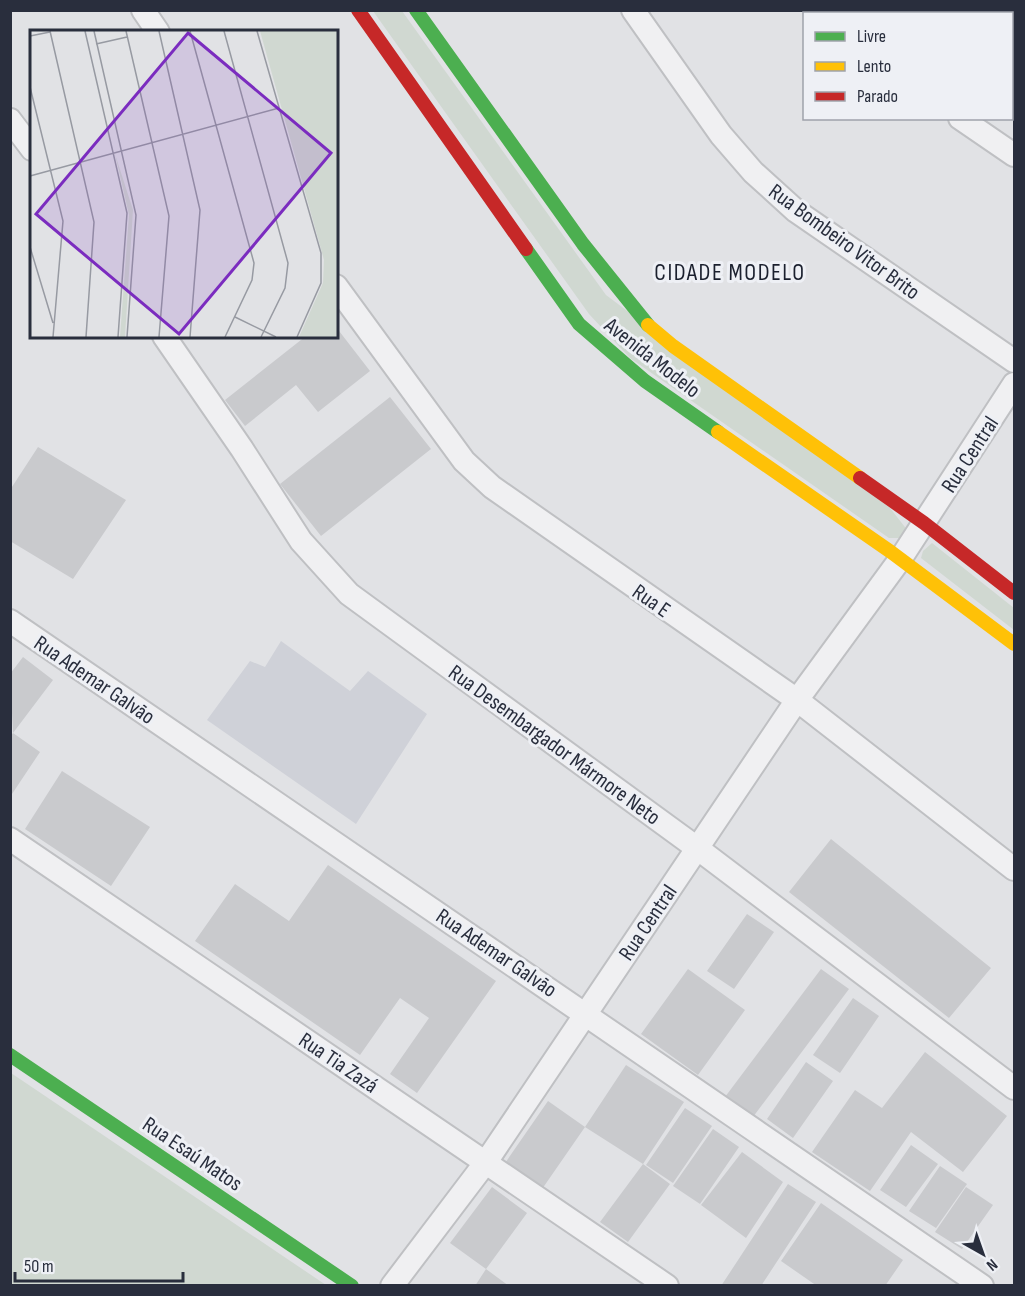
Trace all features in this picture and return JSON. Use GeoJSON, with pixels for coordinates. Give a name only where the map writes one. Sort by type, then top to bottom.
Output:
{"type":"FeatureCollection","features":[{"type":"Feature","properties":{"kind":"main road","name":"Avenida Modelo"},"geometry":{"type":"LineString","coordinates":[[358,10],[579,324],[611,354],[654,388],[901,558],[1014,644]]}},
{"type":"Feature","properties":{"kind":"main road","name":"Avenida Modelo"},"geometry":{"type":"LineString","coordinates":[[416,10],[583,244],[647,324],[673,346],[924,523],[1014,593]]}},
{"type":"Feature","properties":{"kind":"main road","name":"Rua Esaú Matos"},"geometry":{"type":"LineString","coordinates":[[10,1055],[352,1286]]}},
{"type":"Feature","properties":{"kind":"street"},"geometry":{"type":"LineString","coordinates":[[143,10],[157,30]]}},
{"type":"Feature","properties":{"kind":"street","name":"Rua Bombeiro Vitor Brito"},"geometry":{"type":"LineString","coordinates":[[633,10],[720,135],[753,172],[796,211],[1014,361]]}},
{"type":"Feature","properties":{"kind":"street"},"geometry":{"type":"LineString","coordinates":[[10,120],[30,146]]}},
{"type":"Feature","properties":{"kind":"street"},"geometry":{"type":"LineString","coordinates":[[963,120],[1014,155]]}},
{"type":"Feature","properties":{"kind":"street","name":"Rua E"},"geometry":{"type":"LineString","coordinates":[[338,289],[464,461],[492,487],[797,699],[1014,869]]}},
{"type":"Feature","properties":{"kind":"street","name":"Rua Desembargador Mármore Neto"},"geometry":{"type":"LineString","coordinates":[[165,338],[242,449],[301,542],[349,594],[697,848],[1014,1088]]}},
{"type":"Feature","properties":{"kind":"street","name":"Rua Central"},"geometry":{"type":"LineString","coordinates":[[392,1286],[486,1162],[797,699],[901,558],[1014,384]]}},
{"type":"Feature","properties":{"kind":"street","name":"Rua Ademar Galvão"},"geometry":{"type":"LineString","coordinates":[[10,621],[586,1012],[982,1286]]}},
{"type":"Feature","properties":{"kind":"street","name":"Rua Tia Zazá"},"geometry":{"type":"LineString","coordinates":[[10,839],[667,1286]]}},
{"type":"Feature","properties":{"kind":"shaded area"},"geometry":{"type":"Polygon","coordinates":[[[373,11],[402,11],[606,295],[890,508],[908,531],[899,538],[889,538],[630,358],[589,314],[373,11]]]}},
{"type":"Feature","properties":{"kind":"shaded area"},"geometry":{"type":"Polygon","coordinates":[[[932,543],[1014,608],[1014,630],[921,558],[923,551],[932,543]]]}},
{"type":"Feature","properties":{"kind":"shaded area"},"geometry":{"type":"Polygon","coordinates":[[[281,641],[350,691],[368,671],[427,714],[356,824],[207,720],[250,661],[265,667],[281,641]]]}},
{"type":"Feature","properties":{"kind":"shaded area"},"geometry":{"type":"Polygon","coordinates":[[[11,1073],[326,1285],[11,1285],[11,1073]]]}},
{"type":"Feature","properties":{"kind":"building"},"geometry":{"type":"Polygon","coordinates":[[[338,330],[370,371],[318,412],[296,385],[245,426],[225,400],[303,338],[338,338],[338,330]]]}},
{"type":"Feature","properties":{"kind":"building"},"geometry":{"type":"Polygon","coordinates":[[[390,397],[431,449],[321,536],[280,484],[390,397]]]}},
{"type":"Feature","properties":{"kind":"building"},"geometry":{"type":"Polygon","coordinates":[[[38,447],[126,500],[73,579],[10,541],[10,490],[38,447]]]}},
{"type":"Feature","properties":{"kind":"building"},"geometry":{"type":"Polygon","coordinates":[[[23,657],[53,680],[13,733],[10,674],[23,657]]]}},
{"type":"Feature","properties":{"kind":"building"},"geometry":{"type":"Polygon","coordinates":[[[13,733],[40,752],[10,797],[10,737],[13,733]]]}},
{"type":"Feature","properties":{"kind":"building"},"geometry":{"type":"Polygon","coordinates":[[[62,771],[150,827],[111,886],[25,829],[62,771]]]}},
{"type":"Feature","properties":{"kind":"building"},"geometry":{"type":"Polygon","coordinates":[[[831,839],[991,968],[949,1018],[789,892],[831,839]]]}},
{"type":"Feature","properties":{"kind":"building"},"geometry":{"type":"Polygon","coordinates":[[[328,865],[496,981],[417,1093],[390,1074],[429,1018],[400,998],[360,1055],[195,941],[235,884],[289,921],[328,865]]]}},
{"type":"Feature","properties":{"kind":"building"},"geometry":{"type":"Polygon","coordinates":[[[747,914],[774,932],[734,989],[707,971],[747,914]]]}},
{"type":"Feature","properties":{"kind":"building"},"geometry":{"type":"Polygon","coordinates":[[[688,969],[745,1010],[698,1075],[641,1034],[688,969]]]}},
{"type":"Feature","properties":{"kind":"building"},"geometry":{"type":"Polygon","coordinates":[[[821,969],[849,989],[750,1121],[722,1101],[821,969]]]}},
{"type":"Feature","properties":{"kind":"building"},"geometry":{"type":"Polygon","coordinates":[[[853,998],[879,1016],[840,1073],[813,1055],[853,998]]]}},
{"type":"Feature","properties":{"kind":"building"},"geometry":{"type":"Polygon","coordinates":[[[925,1052],[1007,1116],[963,1172],[911,1132],[870,1191],[812,1152],[855,1090],[882,1108],[925,1052]]]}},
{"type":"Feature","properties":{"kind":"building"},"geometry":{"type":"Polygon","coordinates":[[[806,1062],[833,1081],[793,1138],[767,1119],[806,1062]]]}},
{"type":"Feature","properties":{"kind":"building"},"geometry":{"type":"Polygon","coordinates":[[[626,1065],[684,1102],[643,1164],[585,1127],[626,1065]]]}},
{"type":"Feature","properties":{"kind":"building"},"geometry":{"type":"Polygon","coordinates":[[[548,1101],[585,1127],[540,1192],[503,1166],[548,1101]]]}},
{"type":"Feature","properties":{"kind":"building"},"geometry":{"type":"Polygon","coordinates":[[[685,1108],[712,1126],[673,1183],[646,1165],[685,1108]]]}},
{"type":"Feature","properties":{"kind":"building"},"geometry":{"type":"Polygon","coordinates":[[[713,1129],[739,1147],[700,1204],[673,1186],[713,1129]]]}},
{"type":"Feature","properties":{"kind":"building"},"geometry":{"type":"Polygon","coordinates":[[[911,1145],[938,1164],[906,1207],[880,1190],[911,1145]]]}},
{"type":"Feature","properties":{"kind":"building"},"geometry":{"type":"Polygon","coordinates":[[[742,1152],[783,1182],[746,1238],[701,1205],[742,1152]]]}},
{"type":"Feature","properties":{"kind":"building"},"geometry":{"type":"Polygon","coordinates":[[[643,1164],[670,1184],[628,1242],[600,1222],[643,1164]]]}},
{"type":"Feature","properties":{"kind":"building"},"geometry":{"type":"Polygon","coordinates":[[[940,1166],[967,1184],[936,1228],[909,1211],[940,1166]]]}},
{"type":"Feature","properties":{"kind":"building"},"geometry":{"type":"Polygon","coordinates":[[[788,1184],[816,1202],[761,1286],[721,1286],[788,1184]]]}},
{"type":"Feature","properties":{"kind":"building"},"geometry":{"type":"Polygon","coordinates":[[[492,1187],[527,1213],[486,1269],[450,1243],[492,1187]]]}},
{"type":"Feature","properties":{"kind":"building"},"geometry":{"type":"Polygon","coordinates":[[[966,1187],[993,1205],[962,1249],[935,1232],[966,1187]]]}},
{"type":"Feature","properties":{"kind":"building"},"geometry":{"type":"Polygon","coordinates":[[[821,1203],[903,1260],[885,1286],[817,1286],[781,1261],[821,1203]]]}},
{"type":"Feature","properties":{"kind":"building"},"geometry":{"type":"Polygon","coordinates":[[[486,1269],[509,1286],[475,1286],[486,1269]]]}},
{"type":"Feature","properties":{"kind":"traffic: fast"},"geometry":{"type":"LineString","coordinates":[[416,10],[583,244],[648,325]]}},
{"type":"Feature","properties":{"kind":"traffic: fast"},"geometry":{"type":"LineString","coordinates":[[526,249],[579,324],[645,381],[718,432]]}},
{"type":"Feature","properties":{"kind":"traffic: fast"},"geometry":{"type":"LineString","coordinates":[[10,1055],[352,1286]]}},
{"type":"Feature","properties":{"kind":"traffic: slow"},"geometry":{"type":"LineString","coordinates":[[648,325],[673,346],[860,478]]}},
{"type":"Feature","properties":{"kind":"traffic: slow"},"geometry":{"type":"LineString","coordinates":[[718,432],[891,552],[1014,644]]}},
{"type":"Feature","properties":{"kind":"traffic: jam"},"geometry":{"type":"LineString","coordinates":[[358,10],[526,249]]}},
{"type":"Feature","properties":{"kind":"traffic: jam"},"geometry":{"type":"LineString","coordinates":[[860,478],[924,523],[1014,593]]}},
{"type":"Feature","properties":{"kind":"district","name":"CIDADE MODELO"},"geometry":{"type":"Point","coordinates":[730,272]}}]}
